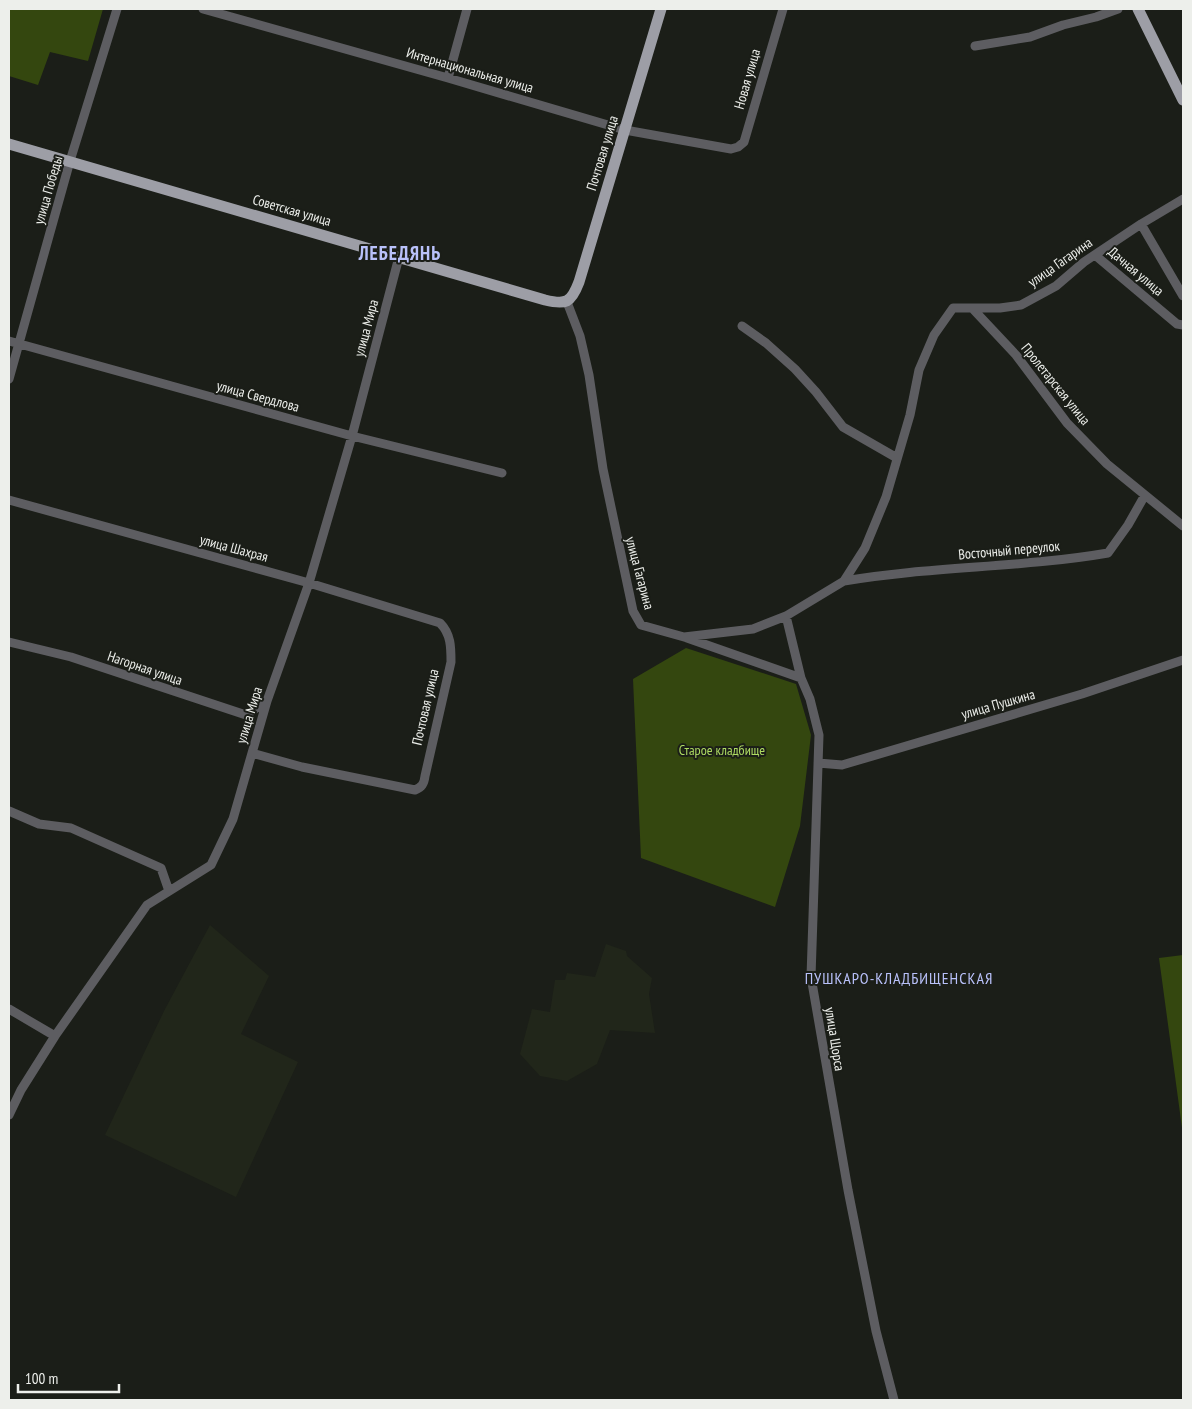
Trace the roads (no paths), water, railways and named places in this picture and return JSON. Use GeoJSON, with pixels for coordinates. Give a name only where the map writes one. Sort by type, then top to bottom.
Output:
{"type":"FeatureCollection","features":[{"type":"Feature","properties":{"kind":"main road","name":"Почтовая улица"},"geometry":{"type":"LineString","coordinates":[[567,302],[571,299],[579,282],[661,9]]}},
{"type":"Feature","properties":{"kind":"main road"},"geometry":{"type":"LineString","coordinates":[[1140,9],[1183,100]]}},
{"type":"Feature","properties":{"kind":"main road","name":"Советская улица"},"geometry":{"type":"LineString","coordinates":[[9,144],[545,300],[567,302]]}},
{"type":"Feature","properties":{"kind":"street","name":"улица Победы"},"geometry":{"type":"LineString","coordinates":[[9,380],[70,161],[117,9]]}},
{"type":"Feature","properties":{"kind":"street","name":"Интернациональная улица"},"geometry":{"type":"LineString","coordinates":[[203,9],[625,130],[731,149]]}},
{"type":"Feature","properties":{"kind":"street"},"geometry":{"type":"LineString","coordinates":[[448,78],[468,9]]}},
{"type":"Feature","properties":{"kind":"street","name":"Новая улица"},"geometry":{"type":"LineString","coordinates":[[731,149],[738,148],[744,142],[782,9]]}},
{"type":"Feature","properties":{"kind":"street"},"geometry":{"type":"LineString","coordinates":[[975,46],[1030,37],[1118,9]]}},
{"type":"Feature","properties":{"kind":"street","name":"улица Гагарина"},"geometry":{"type":"LineString","coordinates":[[567,302],[580,336],[589,375],[602,470],[633,611],[641,625],[684,637],[753,629],[786,616],[844,581],[865,548],[886,497],[910,415],[919,370],[934,335],[952,308],[1000,308],[1021,305],[1056,286],[1095,255],[1183,199]]}},
{"type":"Feature","properties":{"kind":"street"},"geometry":{"type":"LineString","coordinates":[[1141,224],[1183,296]]}},
{"type":"Feature","properties":{"kind":"street","name":"Дачная улица"},"geometry":{"type":"LineString","coordinates":[[1095,255],[1178,324],[1183,325]]}},
{"type":"Feature","properties":{"kind":"street","name":"улица Мира"},"geometry":{"type":"LineString","coordinates":[[9,1115],[22,1090],[56,1036],[148,905],[211,865],[233,819],[267,701],[309,582],[352,436],[399,257]]}},
{"type":"Feature","properties":{"kind":"street","name":"Пролетарская улица"},"geometry":{"type":"LineString","coordinates":[[972,308],[1016,355],[1067,422],[1108,464],[1144,495]]}},
{"type":"Feature","properties":{"kind":"street"},"geometry":{"type":"LineString","coordinates":[[742,326],[766,343],[794,369],[816,392],[843,427],[897,458]]}},
{"type":"Feature","properties":{"kind":"street","name":"улица Свердлова"},"geometry":{"type":"LineString","coordinates":[[9,341],[352,436],[502,473]]}},
{"type":"Feature","properties":{"kind":"street"},"geometry":{"type":"LineString","coordinates":[[1144,495],[1183,526]]}},
{"type":"Feature","properties":{"kind":"street","name":"Восточный переулок"},"geometry":{"type":"LineString","coordinates":[[844,581],[872,576],[1108,554],[1128,525],[1144,495]]}},
{"type":"Feature","properties":{"kind":"street","name":"улица Шахрая"},"geometry":{"type":"LineString","coordinates":[[9,500],[309,582],[440,623],[448,630]]}},
{"type":"Feature","properties":{"kind":"street","name":"улица Щорса"},"geometry":{"type":"LineString","coordinates":[[786,616],[801,678],[810,699],[819,735],[811,976],[848,1190],[876,1331],[894,1400]]}},
{"type":"Feature","properties":{"kind":"street","name":"Почтовая улица"},"geometry":{"type":"LineString","coordinates":[[252,753],[328,773],[415,790],[419,788],[424,784],[450,662],[451,648],[448,630]]}},
{"type":"Feature","properties":{"kind":"street"},"geometry":{"type":"LineString","coordinates":[[684,637],[801,678]]}},
{"type":"Feature","properties":{"kind":"street","name":"Нагорная улица"},"geometry":{"type":"LineString","coordinates":[[9,642],[71,657],[246,715],[267,701]]}},
{"type":"Feature","properties":{"kind":"street","name":"улица Пушкина"},"geometry":{"type":"LineString","coordinates":[[818,763],[842,765],[1082,694],[1183,660]]}},
{"type":"Feature","properties":{"kind":"street"},"geometry":{"type":"LineString","coordinates":[[9,811],[39,824],[71,828],[161,868],[169,891]]}},
{"type":"Feature","properties":{"kind":"street"},"geometry":{"type":"LineString","coordinates":[[9,1009],[56,1036]]}},
{"type":"Feature","properties":{"kind":"district","name":"ЛЕБЕДЯНЬ"},"geometry":{"type":"Point","coordinates":[400,253]}},
{"type":"Feature","properties":{"kind":"district","name":"ПУШКАРО-КЛАДБИЩЕНСКАЯ"},"geometry":{"type":"Point","coordinates":[899,978]}},
{"type":"Feature","properties":{"kind":"park label","name":"Старое кладбище"},"geometry":{"type":"Point","coordinates":[722,750]}}]}
